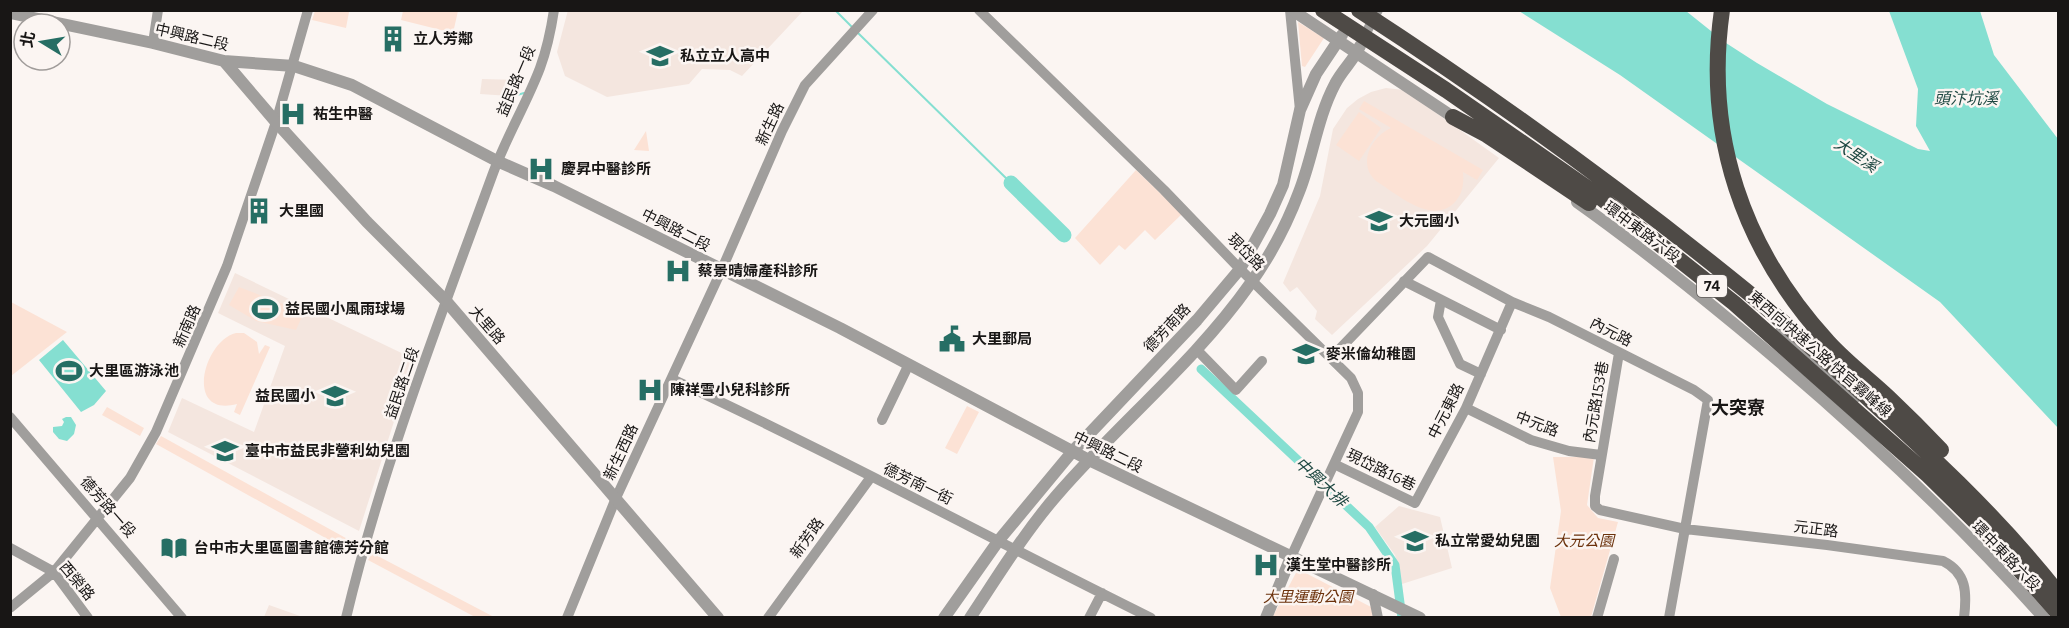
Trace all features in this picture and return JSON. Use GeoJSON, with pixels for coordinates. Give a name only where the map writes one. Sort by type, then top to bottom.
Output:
{"type":"FeatureCollection","features":[{"type":"Feature","properties":{"kind":"highway","name":"東西向快速公路 快官霧峰線"},"geometry":{"type":"LineString","coordinates":[[1323,10],[1446,90],[1596,194],[1716,288],[1928,474],[2028,554],[2058,592]]}},
{"type":"Feature","properties":{"kind":"highway","name":"74"},"geometry":{"type":"LineString","coordinates":[[1722,10],[1717,76],[1722,135],[1739,200],[1766,258],[1813,326],[1889,398],[1964,476],[1990,525]]}},
{"type":"Feature","properties":{"kind":"highway","name":"東西向快速公路 快官霧峰線"},"geometry":{"type":"LineString","coordinates":[[1355,15],[1457,74],[1597,175],[1746,291],[1940,462],[2058,613]]}},
{"type":"Feature","properties":{"kind":"highway"},"geometry":{"type":"LineString","coordinates":[[1453,117],[1487,135],[1589,203],[1727,307],[1781,352],[1921,479],[1952,511],[1990,525]]}},
{"type":"Feature","properties":{"kind":"street"},"geometry":{"type":"LineString","coordinates":[[153,42],[158,10]]}},
{"type":"Feature","properties":{"kind":"street","name":"新南路"},"geometry":{"type":"LineString","coordinates":[[10,608],[54,572],[130,478],[153,438],[227,266],[294,66],[308,10]]}},
{"type":"Feature","properties":{"kind":"street","name":"益民路一段"},"geometry":{"type":"LineString","coordinates":[[497,161],[540,70],[548,46],[554,10]]}},
{"type":"Feature","properties":{"kind":"street","name":"新生路"},"geometry":{"type":"LineString","coordinates":[[722,269],[782,131],[805,85],[873,10]]}},
{"type":"Feature","properties":{"kind":"street","name":"現岱路"},"geometry":{"type":"LineString","coordinates":[[979,10],[1164,190],[1240,269],[1351,378],[1358,393],[1358,412],[1291,557]]}},
{"type":"Feature","properties":{"kind":"street"},"geometry":{"type":"LineString","coordinates":[[1291,10],[1300,110]]}},
{"type":"Feature","properties":{"kind":"street","name":"環中東路六段"},"geometry":{"type":"LineString","coordinates":[[1291,10],[1453,117],[1585,208],[1648,256],[1819,395],[1911,478],[2002,571],[2044,618]]}},
{"type":"Feature","properties":{"kind":"street","name":"環中東路六段"},"geometry":{"type":"LineString","coordinates":[[1330,10],[1355,15],[1366,33],[1598,190],[1738,298],[1891,427],[1933,467],[2024,559],[2058,603]]}},
{"type":"Feature","properties":{"kind":"street"},"geometry":{"type":"LineString","coordinates":[[970,618],[1016,549],[1056,496],[1197,350],[1253,280],[1280,235],[1300,191],[1318,127],[1335,84],[1357,52],[1378,10]]}},
{"type":"Feature","properties":{"kind":"street","name":"中興路二段"},"geometry":{"type":"LineString","coordinates":[[10,13],[153,42],[224,61],[294,66],[352,85],[497,161],[640,228],[909,364],[1072,452],[1420,618]]}},
{"type":"Feature","properties":{"kind":"street","name":"德芳南路"},"geometry":{"type":"LineString","coordinates":[[944,618],[999,540],[1072,452],[1197,320],[1240,269],[1283,185],[1300,110],[1316,74],[1355,15]]}},
{"type":"Feature","properties":{"kind":"street","name":"大里路"},"geometry":{"type":"LineString","coordinates":[[224,61],[276,122],[368,222],[446,301],[718,618]]}},
{"type":"Feature","properties":{"kind":"street","name":"益民路二段"},"geometry":{"type":"LineString","coordinates":[[346,618],[358,567],[404,420],[497,161]]}},
{"type":"Feature","properties":{"kind":"street","name":"內元路"},"geometry":{"type":"LineString","coordinates":[[1331,358],[1428,257],[1512,302],[1549,317],[1694,390],[1708,400],[1669,618]]}},
{"type":"Feature","properties":{"kind":"street","name":"新生西路"},"geometry":{"type":"LineString","coordinates":[[567,618],[597,549],[615,498],[722,269]]}},
{"type":"Feature","properties":{"kind":"street"},"geometry":{"type":"LineString","coordinates":[[1404,281],[1501,330]]}},
{"type":"Feature","properties":{"kind":"street"},"geometry":{"type":"LineString","coordinates":[[1441,300],[1438,316],[1460,364],[1481,374]]}},
{"type":"Feature","properties":{"kind":"street","name":"中元東路"},"geometry":{"type":"LineString","coordinates":[[1415,503],[1466,408],[1512,302]]}},
{"type":"Feature","properties":{"kind":"street"},"geometry":{"type":"LineString","coordinates":[[1197,350],[1236,390],[1262,361]]}},
{"type":"Feature","properties":{"kind":"street","name":"內元路153巷"},"geometry":{"type":"LineString","coordinates":[[1619,353],[1595,506],[1600,510],[1685,529]]}},
{"type":"Feature","properties":{"kind":"street"},"geometry":{"type":"LineString","coordinates":[[882,420],[909,364]]}},
{"type":"Feature","properties":{"kind":"street","name":"德芳南一街"},"geometry":{"type":"LineString","coordinates":[[672,379],[772,425],[1151,618]]}},
{"type":"Feature","properties":{"kind":"street","name":"中元路"},"geometry":{"type":"LineString","coordinates":[[1466,408],[1531,440],[1569,451],[1602,455]]}},
{"type":"Feature","properties":{"kind":"street","name":"德芳路一段"},"geometry":{"type":"LineString","coordinates":[[10,417],[182,618]]}},
{"type":"Feature","properties":{"kind":"street","name":"現岱路16巷"},"geometry":{"type":"LineString","coordinates":[[1334,464],[1415,503]]}},
{"type":"Feature","properties":{"kind":"street","name":"新芳路"},"geometry":{"type":"LineString","coordinates":[[768,618],[871,477]]}},
{"type":"Feature","properties":{"kind":"street","name":"元正路"},"geometry":{"type":"LineString","coordinates":[[1685,529],[1943,561],[1959,572],[1964,584],[1964,618]]}},
{"type":"Feature","properties":{"kind":"street","name":"西榮路"},"geometry":{"type":"LineString","coordinates":[[10,548],[54,572],[88,618]]}},
{"type":"Feature","properties":{"kind":"street"},"geometry":{"type":"LineString","coordinates":[[1266,618],[1291,557]]}},
{"type":"Feature","properties":{"kind":"street"},"geometry":{"type":"LineString","coordinates":[[1597,618],[1614,559]]}},
{"type":"Feature","properties":{"kind":"street"},"geometry":{"type":"LineString","coordinates":[[1089,618],[1102,594]]}},
{"type":"Feature","properties":{"kind":"street"},"geometry":{"type":"LineString","coordinates":[[1373,594],[1378,618]]}},
{"type":"Feature","properties":{"kind":"shaded area","name":"私立立人高中"},"geometry":{"type":"Polygon","coordinates":[[[568,10],[803,11],[742,76],[730,70],[702,69],[689,84],[607,97],[565,76],[557,52],[568,10]]]}},
{"type":"Feature","properties":{"kind":"shaded area"},"geometry":{"type":"Polygon","coordinates":[[[482,79],[519,80],[512,96],[480,94],[482,79]]]}},
{"type":"Feature","properties":{"kind":"shaded area","name":"大元國小"},"geometry":{"type":"Polygon","coordinates":[[[1386,88],[1404,90],[1499,158],[1427,246],[1332,335],[1315,319],[1317,311],[1297,287],[1290,292],[1283,283],[1320,196],[1333,129],[1347,108],[1358,99],[1386,88]]]}},
{"type":"Feature","properties":{"kind":"shaded area","name":"益民國小"},"geometry":{"type":"Polygon","coordinates":[[[235,273],[414,359],[359,531],[168,432],[182,398],[254,432],[285,346],[218,313],[235,273]]]}},
{"type":"Feature","properties":{"kind":"shaded area","name":"私立常愛幼兒園"},"geometry":{"type":"Polygon","coordinates":[[[1399,506],[1440,517],[1452,568],[1402,584],[1395,555],[1375,527],[1399,506]]]}},
{"type":"Feature","properties":{"kind":"shaded area"},"geometry":{"type":"Polygon","coordinates":[[[269,605],[300,616],[300,617],[264,617],[269,605]]]}},
{"type":"Feature","properties":{"kind":"green space"},"geometry":{"type":"Polygon","coordinates":[[[315,11],[349,12],[346,28],[312,20],[315,11]]]}},
{"type":"Feature","properties":{"kind":"green space"},"geometry":{"type":"Polygon","coordinates":[[[403,11],[458,11],[453,33],[401,20],[403,11]]]}},
{"type":"Feature","properties":{"kind":"green space"},"geometry":{"type":"Polygon","coordinates":[[[1298,22],[1324,38],[1305,67],[1302,66],[1298,22]]]}},
{"type":"Feature","properties":{"kind":"green space"},"geometry":{"type":"Polygon","coordinates":[[[1364,101],[1483,170],[1477,180],[1463,172],[1462,188],[1458,199],[1446,209],[1436,211],[1404,200],[1376,181],[1370,174],[1367,159],[1372,144],[1391,128],[1359,109],[1364,101]]]}},
{"type":"Feature","properties":{"kind":"green space"},"geometry":{"type":"Polygon","coordinates":[[[1359,112],[1381,128],[1359,161],[1336,145],[1359,112]]]}},
{"type":"Feature","properties":{"kind":"green space"},"geometry":{"type":"Polygon","coordinates":[[[646,131],[649,151],[634,150],[646,131]]]}},
{"type":"Feature","properties":{"kind":"green space"},"geometry":{"type":"Polygon","coordinates":[[[1136,170],[1182,214],[1155,240],[1145,230],[1125,250],[1119,245],[1100,265],[1075,238],[1136,170]]]}},
{"type":"Feature","properties":{"kind":"green space","name":"益民國小風雨球場"},"geometry":{"type":"Polygon","coordinates":[[[239,287],[304,312],[296,330],[256,321],[229,305],[239,287]]]}},
{"type":"Feature","properties":{"kind":"green space"},"geometry":{"type":"Polygon","coordinates":[[[11,302],[67,332],[11,376],[11,302]]]}},
{"type":"Feature","properties":{"kind":"green space"},"geometry":{"type":"Polygon","coordinates":[[[236,333],[244,333],[257,342],[259,354],[265,345],[270,347],[240,415],[234,412],[237,404],[220,405],[210,400],[205,390],[204,377],[215,349],[224,339],[236,333]]]}},
{"type":"Feature","properties":{"kind":"green space"},"geometry":{"type":"Polygon","coordinates":[[[967,406],[979,412],[957,454],[945,448],[967,406]]]}},
{"type":"Feature","properties":{"kind":"green space"},"geometry":{"type":"Polygon","coordinates":[[[107,407],[144,428],[140,436],[102,415],[107,407]]]}},
{"type":"Feature","properties":{"kind":"green space"},"geometry":{"type":"Polygon","coordinates":[[[161,436],[353,542],[349,551],[156,444],[161,436]]]}},
{"type":"Feature","properties":{"kind":"green space","name":"大元公園"},"geometry":{"type":"Polygon","coordinates":[[[1553,457],[1594,457],[1587,505],[1598,518],[1618,522],[1591,617],[1561,617],[1550,588],[1561,511],[1553,457]]]}},
{"type":"Feature","properties":{"kind":"green space"},"geometry":{"type":"Polygon","coordinates":[[[372,553],[494,617],[475,617],[368,560],[372,553]]]}},
{"type":"Feature","properties":{"kind":"green space","name":"大里運動公園"},"geometry":{"type":"Polygon","coordinates":[[[1298,569],[1371,607],[1373,618],[1272,618],[1298,569]]]}},
{"type":"Feature","properties":{"kind":"water"},"geometry":{"type":"Polygon","coordinates":[[[1519,11],[1686,11],[1726,43],[1827,104],[1918,149],[1930,151],[1916,126],[1918,89],[1889,11],[1980,11],[1994,55],[2058,139],[2058,428],[1940,302],[1620,75],[1519,11]]]}},
{"type":"Feature","properties":{"kind":"water","name":"大里區游泳池"},"geometry":{"type":"Polygon","coordinates":[[[63,340],[106,391],[94,405],[81,412],[39,360],[63,340]]]}},
{"type":"Feature","properties":{"kind":"water"},"geometry":{"type":"Polygon","coordinates":[[[71,417],[76,425],[74,434],[67,441],[59,439],[53,432],[53,427],[62,426],[64,422],[62,419],[71,417]]]}},
{"type":"Feature","properties":{"kind":"waterway"},"geometry":{"type":"LineString","coordinates":[[835,10],[853,28]]}},
{"type":"Feature","properties":{"kind":"waterway"},"geometry":{"type":"LineString","coordinates":[[857,32],[1011,183]]}},
{"type":"Feature","properties":{"kind":"waterway"},"geometry":{"type":"LineString","coordinates":[[510,97],[524,93]]}},
{"type":"Feature","properties":{"kind":"waterway"},"geometry":{"type":"LineString","coordinates":[[1011,183],[1064,235]]}},
{"type":"Feature","properties":{"kind":"waterway","name":"中興大排"},"geometry":{"type":"LineString","coordinates":[[1201,369],[1369,527],[1395,565],[1402,618]]}},
{"type":"Feature","properties":{"kind":"place","name":"立人芳鄰"},"geometry":{"type":"Point","coordinates":[393,39]}},
{"type":"Feature","properties":{"kind":"place","name":"私立立人高中"},"geometry":{"type":"Point","coordinates":[660,56]}},
{"type":"Feature","properties":{"kind":"place","name":"𧙗生中醫"},"geometry":{"type":"Point","coordinates":[293,114]}},
{"type":"Feature","properties":{"kind":"place","name":"慶昇中醫診所"},"geometry":{"type":"Point","coordinates":[541,169]}},
{"type":"Feature","properties":{"kind":"place","name":"大里國"},"geometry":{"type":"Point","coordinates":[259,211]}},
{"type":"Feature","properties":{"kind":"place","name":"大元國小"},"geometry":{"type":"Point","coordinates":[1379,221]}},
{"type":"Feature","properties":{"kind":"place","name":"蔡景晴婦產科診所"},"geometry":{"type":"Point","coordinates":[678,271]}},
{"type":"Feature","properties":{"kind":"place","name":"益民國小風雨球場"},"geometry":{"type":"Point","coordinates":[265,309]}},
{"type":"Feature","properties":{"kind":"place","name":"大里郵局"},"geometry":{"type":"Point","coordinates":[952,339]}},
{"type":"Feature","properties":{"kind":"place","name":"麥米倫幼稚園"},"geometry":{"type":"Point","coordinates":[1306,354]}},
{"type":"Feature","properties":{"kind":"place","name":"大里區游泳池"},"geometry":{"type":"Point","coordinates":[69,371]}},
{"type":"Feature","properties":{"kind":"place","name":"陳祥雪小兒科診所"},"geometry":{"type":"Point","coordinates":[650,390]}},
{"type":"Feature","properties":{"kind":"place","name":"益民國小"},"geometry":{"type":"Point","coordinates":[335,396]}},
{"type":"Feature","properties":{"kind":"place","name":"臺中市益民非營利幼兒園"},"geometry":{"type":"Point","coordinates":[225,451]}},
{"type":"Feature","properties":{"kind":"place","name":"私立常愛幼兒園"},"geometry":{"type":"Point","coordinates":[1415,541]}},
{"type":"Feature","properties":{"kind":"place","name":"台中市大里區圖書館德芳分館"},"geometry":{"type":"Point","coordinates":[174,548]}},
{"type":"Feature","properties":{"kind":"place","name":"漢生堂中醫診所"},"geometry":{"type":"Point","coordinates":[1266,565]}},
{"type":"Feature","properties":{"kind":"district","name":"大突寮"},"geometry":{"type":"Point","coordinates":[1738,408]}},
{"type":"Feature","properties":{"kind":"water label","name":"頭汴坑溪"},"geometry":{"type":"Point","coordinates":[1966,98]}},
{"type":"Feature","properties":{"kind":"water label","name":"大里溪"},"geometry":{"type":"Point","coordinates":[1856,155]}}]}
